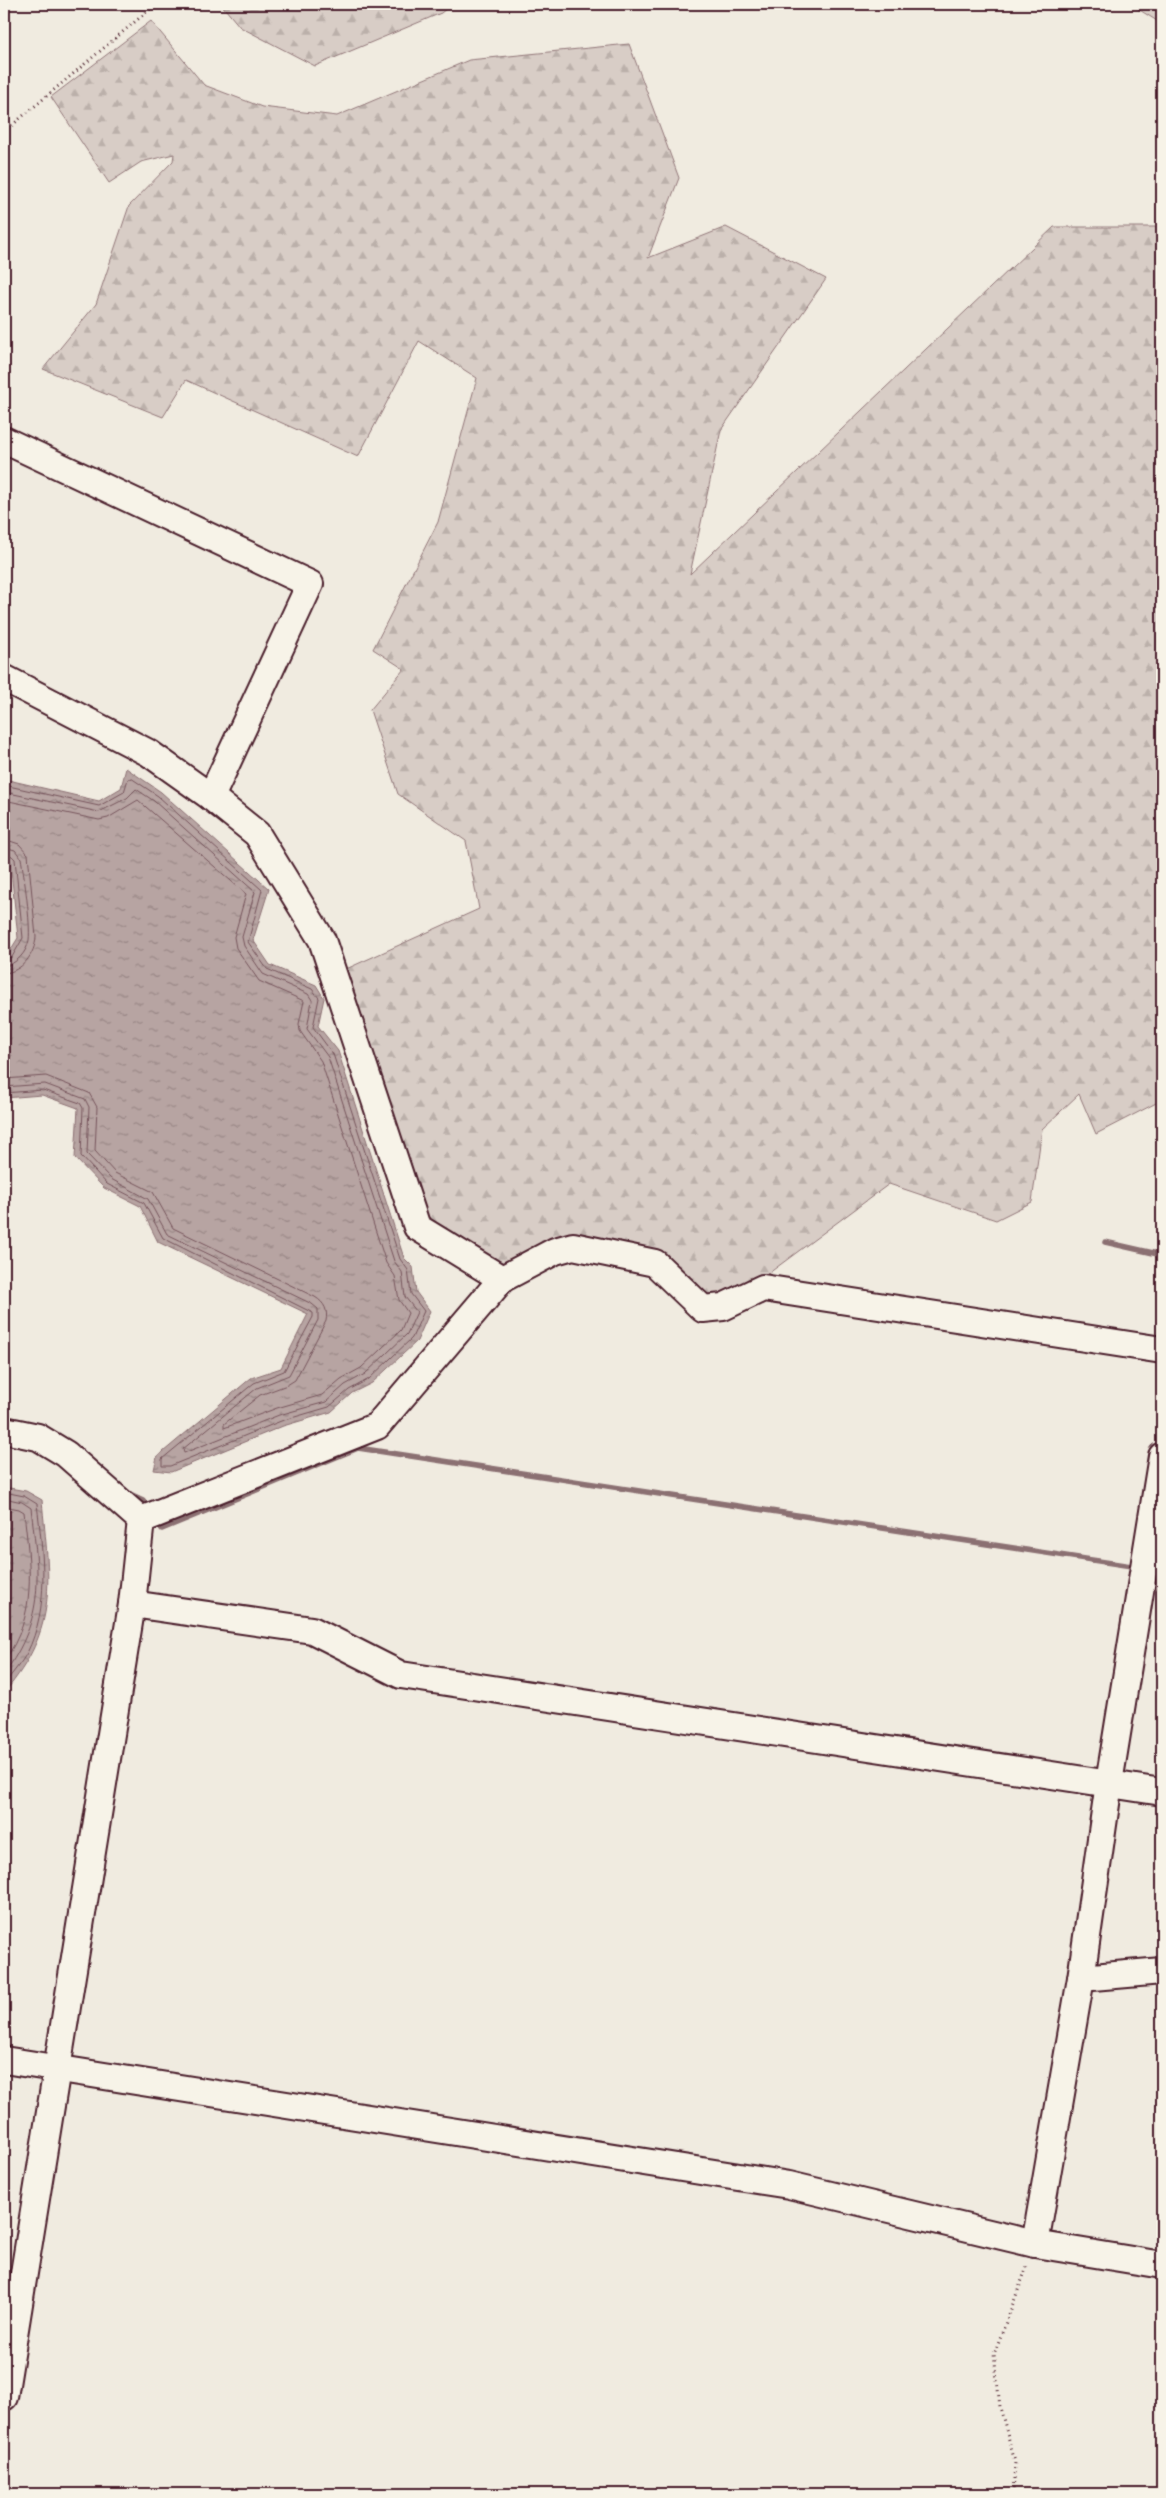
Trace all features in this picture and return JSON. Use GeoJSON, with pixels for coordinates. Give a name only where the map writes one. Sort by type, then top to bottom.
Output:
{"type":"FeatureCollection","features":[{"type":"Feature","properties":{"kind":"street"},"geometry":{"type":"LineString","coordinates":[[4,440],[310,584],[211,797]]}},
{"type":"Feature","properties":{"kind":"street"},"geometry":{"type":"LineString","coordinates":[[4,678],[149,753],[211,797],[257,834],[322,940],[417,1228],[502,1279]]}},
{"type":"Feature","properties":{"kind":"street"},"geometry":{"type":"LineString","coordinates":[[141,1520],[377,1426],[502,1279],[555,1251],[573,1246],[656,1263],[703,1309],[723,1307],[763,1288],[1162,1350]]}},
{"type":"Feature","properties":{"kind":"street"},"geometry":{"type":"LineString","coordinates":[[4,1430],[38,1437],[66,1454],[141,1520]]}},
{"type":"Feature","properties":{"kind":"street"},"geometry":{"type":"LineString","coordinates":[[1035,2244],[1081,1978],[1162,1456]]}},
{"type":"Feature","properties":{"kind":"street"},"geometry":{"type":"LineString","coordinates":[[4,2397],[132,1604],[141,1520]]}},
{"type":"Feature","properties":{"kind":"street"},"geometry":{"type":"LineString","coordinates":[[132,1604],[312,1630],[401,1675],[1162,1792]]}},
{"type":"Feature","properties":{"kind":"street"},"geometry":{"type":"LineString","coordinates":[[1081,1978],[1162,1972]]}},
{"type":"Feature","properties":{"kind":"street"},"geometry":{"type":"LineString","coordinates":[[4,2060],[789,2185],[1035,2244],[1162,2265]]}},
{"type":"Feature","properties":{"kind":"path"},"geometry":{"type":"LineString","coordinates":[[4,132],[156,4]]}},
{"type":"Feature","properties":{"kind":"path"},"geometry":{"type":"LineString","coordinates":[[1013,2494],[1015,2462],[1000,2407],[994,2354],[1035,2244]]}},
{"type":"Feature","properties":{"kind":"green space"},"geometry":{"type":"Polygon","coordinates":[[[221,4],[452,4],[441,13],[315,66],[240,27],[221,4]]]}},
{"type":"Feature","properties":{"kind":"green space"},"geometry":{"type":"Polygon","coordinates":[[[1130,4],[1162,4],[1162,24],[1130,4]]]}},
{"type":"Feature","properties":{"kind":"green space"},"geometry":{"type":"Polygon","coordinates":[[[151,21],[204,85],[262,107],[337,116],[469,60],[629,44],[679,178],[648,258],[726,227],[826,279],[721,430],[690,574],[1054,227],[1162,227],[1162,1100],[1096,1134],[1079,1094],[1042,1129],[1032,1202],[996,1220],[889,1184],[765,1276],[705,1302],[666,1255],[571,1234],[503,1264],[420,1219],[344,970],[479,909],[466,841],[398,794],[370,710],[404,669],[373,649],[438,522],[477,378],[419,341],[358,457],[186,380],[163,417],[43,369],[96,304],[129,206],[173,161],[174,154],[141,162],[109,183],[51,97],[151,21]]]}},
{"type":"Feature","properties":{"kind":"water"},"geometry":{"type":"Polygon","coordinates":[[[126,768],[161,792],[269,889],[253,940],[270,965],[316,985],[324,998],[318,1026],[338,1051],[404,1258],[413,1267],[416,1292],[430,1311],[417,1341],[372,1383],[352,1393],[331,1412],[283,1426],[171,1472],[154,1470],[157,1457],[251,1378],[281,1368],[308,1314],[158,1242],[140,1206],[104,1188],[75,1158],[78,1108],[42,1095],[4,1098],[4,955],[8,954],[18,938],[10,860],[4,858],[4,779],[99,801],[121,788],[126,768]]]}},
{"type":"Feature","properties":{"kind":"water"},"geometry":{"type":"Polygon","coordinates":[[[4,1487],[26,1491],[42,1500],[48,1579],[47,1602],[35,1646],[22,1669],[4,1693],[4,1487]]]}},
{"type":"Feature","properties":{"kind":"waterway"},"geometry":{"type":"LineString","coordinates":[[1105,1242],[1162,1255]]}},
{"type":"Feature","properties":{"kind":"waterway"},"geometry":{"type":"LineString","coordinates":[[157,1521],[162,1529],[358,1448],[1138,1567]]}},
{"type":"Feature","properties":{"kind":"waterway"},"geometry":{"type":"LineString","coordinates":[[130,1494],[143,1500],[149,1509]]}},
{"type":"Feature","properties":{"kind":"waterway"},"geometry":{"type":"LineString","coordinates":[[1150,1569],[1162,1571]]}}]}
